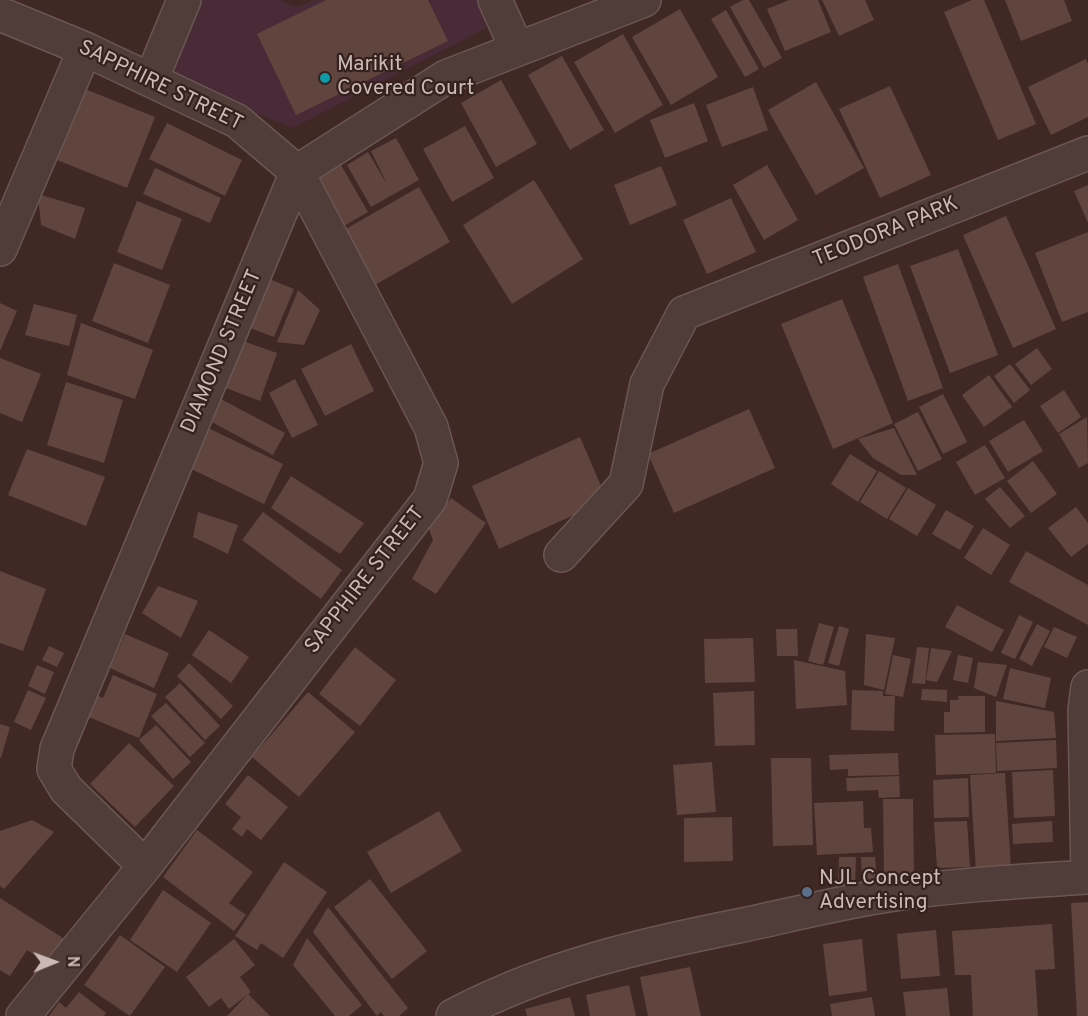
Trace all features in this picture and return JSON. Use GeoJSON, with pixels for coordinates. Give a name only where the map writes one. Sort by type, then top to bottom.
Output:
{"type":"FeatureCollection","features":[{"type":"Feature","properties":{"kind":"street"},"geometry":{"type":"LineString","coordinates":[[151,80],[184,0]]}},
{"type":"Feature","properties":{"kind":"street"},"geometry":{"type":"LineString","coordinates":[[495,0],[517,49]]}},
{"type":"Feature","properties":{"kind":"street"},"geometry":{"type":"LineString","coordinates":[[297,172],[446,77],[629,3]]}},
{"type":"Feature","properties":{"kind":"street","name":"SAPPHIRE STREET"},"geometry":{"type":"LineString","coordinates":[[0,14],[85,49],[237,121],[297,172],[431,428],[441,464],[430,499],[145,866],[22,1016]]}},
{"type":"Feature","properties":{"kind":"street"},"geometry":{"type":"LineString","coordinates":[[0,249],[85,49]]}},
{"type":"Feature","properties":{"kind":"street","name":"TEODORA PARK"},"geometry":{"type":"LineString","coordinates":[[561,555],[626,484],[647,384],[684,314],[1088,153]]}},
{"type":"Feature","properties":{"kind":"street","name":"DIAMOND STREET"},"geometry":{"type":"LineString","coordinates":[[145,866],[66,789],[54,770],[57,748],[297,172]]}},
{"type":"Feature","properties":{"kind":"street"},"geometry":{"type":"LineString","coordinates":[[453,1016],[547,973],[701,933],[899,893],[1088,877],[1085,710],[1088,687]]}},
{"type":"Feature","properties":{"kind":"shaded area"},"geometry":{"type":"Polygon","coordinates":[[[190,0],[280,0],[296,7],[314,0],[481,0],[492,25],[293,128],[160,75],[190,0]]]}},
{"type":"Feature","properties":{"kind":"building","name":"Marikit Covered Court"},"geometry":{"type":"Polygon","coordinates":[[[326,0],[428,0],[448,41],[296,115],[257,34],[326,0]]]}},
{"type":"Feature","properties":{"kind":"building"},"geometry":{"type":"Polygon","coordinates":[[[743,0],[749,0],[782,58],[764,68],[730,7],[743,0]]]}},
{"type":"Feature","properties":{"kind":"building"},"geometry":{"type":"Polygon","coordinates":[[[789,0],[818,0],[831,32],[785,51],[767,9],[789,0]]]}},
{"type":"Feature","properties":{"kind":"building"},"geometry":{"type":"Polygon","coordinates":[[[822,0],[865,0],[874,20],[839,36],[822,0]]]}},
{"type":"Feature","properties":{"kind":"building"},"geometry":{"type":"Polygon","coordinates":[[[972,0],[984,0],[1036,124],[998,140],[944,12],[972,0]]]}},
{"type":"Feature","properties":{"kind":"building"},"geometry":{"type":"Polygon","coordinates":[[[1005,0],[1064,0],[1072,21],[1021,41],[1005,0]]]}},
{"type":"Feature","properties":{"kind":"building"},"geometry":{"type":"Polygon","coordinates":[[[680,9],[718,77],[671,105],[632,37],[680,9]]]}},
{"type":"Feature","properties":{"kind":"building"},"geometry":{"type":"Polygon","coordinates":[[[726,10],[759,69],[745,77],[711,19],[726,10]]]}},
{"type":"Feature","properties":{"kind":"building"},"geometry":{"type":"Polygon","coordinates":[[[623,34],[663,105],[615,133],[574,62],[623,34]]]}},
{"type":"Feature","properties":{"kind":"building"},"geometry":{"type":"Polygon","coordinates":[[[562,56],[604,130],[570,150],[528,75],[562,56]]]}},
{"type":"Feature","properties":{"kind":"building"},"geometry":{"type":"Polygon","coordinates":[[[1086,59],[1088,64],[1088,117],[1051,135],[1028,87],[1086,59]]]}},
{"type":"Feature","properties":{"kind":"building"},"geometry":{"type":"Polygon","coordinates":[[[501,80],[537,144],[496,167],[461,103],[501,80]]]}},
{"type":"Feature","properties":{"kind":"building"},"geometry":{"type":"Polygon","coordinates":[[[816,82],[864,168],[816,195],[768,110],[816,82]]]}},
{"type":"Feature","properties":{"kind":"building"},"geometry":{"type":"Polygon","coordinates":[[[890,86],[931,175],[880,198],[839,109],[890,86]]]}},
{"type":"Feature","properties":{"kind":"building"},"geometry":{"type":"Polygon","coordinates":[[[80,87],[155,117],[127,188],[52,158],[80,87]]]}},
{"type":"Feature","properties":{"kind":"building"},"geometry":{"type":"Polygon","coordinates":[[[753,87],[768,130],[722,147],[706,105],[753,87]]]}},
{"type":"Feature","properties":{"kind":"building"},"geometry":{"type":"Polygon","coordinates":[[[694,103],[708,141],[665,158],[650,120],[694,103]]]}},
{"type":"Feature","properties":{"kind":"building"},"geometry":{"type":"Polygon","coordinates":[[[167,123],[242,160],[225,196],[149,159],[167,123]]]}},
{"type":"Feature","properties":{"kind":"building"},"geometry":{"type":"Polygon","coordinates":[[[465,126],[494,178],[452,202],[423,149],[465,126]]]}},
{"type":"Feature","properties":{"kind":"building"},"geometry":{"type":"Polygon","coordinates":[[[396,138],[419,180],[371,207],[347,165],[368,152],[388,186],[371,151],[396,138]]]}},
{"type":"Feature","properties":{"kind":"building"},"geometry":{"type":"Polygon","coordinates":[[[341,165],[368,212],[342,227],[316,180],[341,165]]]}},
{"type":"Feature","properties":{"kind":"building"},"geometry":{"type":"Polygon","coordinates":[[[767,165],[798,220],[764,240],[733,185],[767,165]]]}},
{"type":"Feature","properties":{"kind":"building"},"geometry":{"type":"Polygon","coordinates":[[[661,166],[677,205],[630,225],[614,185],[661,166]]]}},
{"type":"Feature","properties":{"kind":"building"},"geometry":{"type":"Polygon","coordinates":[[[155,168],[221,198],[210,223],[143,194],[155,168]]]}},
{"type":"Feature","properties":{"kind":"building"},"geometry":{"type":"Polygon","coordinates":[[[534,180],[583,259],[512,304],[463,225],[534,180]]]}},
{"type":"Feature","properties":{"kind":"building"},"geometry":{"type":"Polygon","coordinates":[[[1088,185],[1088,223],[1074,191],[1088,185]]]}},
{"type":"Feature","properties":{"kind":"building"},"geometry":{"type":"Polygon","coordinates":[[[419,187],[450,242],[375,285],[344,230],[419,187]]]}},
{"type":"Feature","properties":{"kind":"building"},"geometry":{"type":"Polygon","coordinates":[[[38,194],[85,208],[75,239],[41,225],[38,194]]]}},
{"type":"Feature","properties":{"kind":"building"},"geometry":{"type":"Polygon","coordinates":[[[731,198],[756,252],[707,274],[683,220],[731,198]]]}},
{"type":"Feature","properties":{"kind":"building"},"geometry":{"type":"Polygon","coordinates":[[[137,201],[182,219],[162,270],[117,252],[137,201]]]}},
{"type":"Feature","properties":{"kind":"building"},"geometry":{"type":"Polygon","coordinates":[[[1006,216],[1056,329],[1013,348],[963,235],[1006,216]]]}},
{"type":"Feature","properties":{"kind":"building"},"geometry":{"type":"Polygon","coordinates":[[[1088,232],[1088,312],[1062,322],[1035,253],[1088,232]]]}},
{"type":"Feature","properties":{"kind":"building"},"geometry":{"type":"Polygon","coordinates":[[[958,249],[998,355],[950,373],[910,266],[958,249]]]}},
{"type":"Feature","properties":{"kind":"building"},"geometry":{"type":"Polygon","coordinates":[[[114,263],[170,285],[148,343],[92,321],[114,263]]]}},
{"type":"Feature","properties":{"kind":"building"},"geometry":{"type":"Polygon","coordinates":[[[898,264],[943,388],[908,401],[863,277],[898,264]]]}},
{"type":"Feature","properties":{"kind":"building"},"geometry":{"type":"Polygon","coordinates":[[[262,276],[294,289],[274,337],[242,325],[262,276]]]}},
{"type":"Feature","properties":{"kind":"building"},"geometry":{"type":"Polygon","coordinates":[[[298,290],[320,310],[304,345],[277,342],[298,290]]]}},
{"type":"Feature","properties":{"kind":"building"},"geometry":{"type":"Polygon","coordinates":[[[842,299],[893,423],[833,449],[781,324],[842,299]]]}},
{"type":"Feature","properties":{"kind":"building"},"geometry":{"type":"Polygon","coordinates":[[[0,303],[17,311],[0,351],[0,303]]]}},
{"type":"Feature","properties":{"kind":"building"},"geometry":{"type":"Polygon","coordinates":[[[34,304],[77,315],[69,346],[25,335],[34,304]]]}},
{"type":"Feature","properties":{"kind":"building"},"geometry":{"type":"Polygon","coordinates":[[[81,323],[153,350],[135,399],[67,375],[81,323]]]}},
{"type":"Feature","properties":{"kind":"building"},"geometry":{"type":"Polygon","coordinates":[[[240,340],[277,353],[260,401],[223,387],[240,340]]]}},
{"type":"Feature","properties":{"kind":"building"},"geometry":{"type":"Polygon","coordinates":[[[351,344],[374,391],[325,416],[301,369],[351,344]]]}},
{"type":"Feature","properties":{"kind":"building"},"geometry":{"type":"Polygon","coordinates":[[[1037,348],[1052,369],[1031,385],[1015,364],[1037,348]]]}},
{"type":"Feature","properties":{"kind":"building"},"geometry":{"type":"Polygon","coordinates":[[[0,358],[41,374],[22,422],[0,413],[0,358]]]}},
{"type":"Feature","properties":{"kind":"building"},"geometry":{"type":"Polygon","coordinates":[[[1010,364],[1030,390],[1014,403],[994,376],[1010,364]]]}},
{"type":"Feature","properties":{"kind":"building"},"geometry":{"type":"Polygon","coordinates":[[[989,375],[1012,407],[984,427],[962,395],[989,375]]]}},
{"type":"Feature","properties":{"kind":"building"},"geometry":{"type":"Polygon","coordinates":[[[295,379],[318,425],[292,438],[269,393],[295,379]]]}},
{"type":"Feature","properties":{"kind":"building"},"geometry":{"type":"Polygon","coordinates":[[[66,382],[123,400],[104,463],[47,445],[66,382]]]}},
{"type":"Feature","properties":{"kind":"building"},"geometry":{"type":"Polygon","coordinates":[[[1064,390],[1081,417],[1058,433],[1040,406],[1064,390]]]}},
{"type":"Feature","properties":{"kind":"building"},"geometry":{"type":"Polygon","coordinates":[[[943,394],[967,442],[943,454],[919,407],[943,394]]]}},
{"type":"Feature","properties":{"kind":"building"},"geometry":{"type":"Polygon","coordinates":[[[219,398],[285,433],[273,455],[208,420],[219,398]]]}},
{"type":"Feature","properties":{"kind":"building"},"geometry":{"type":"Polygon","coordinates":[[[749,409],[775,468],[674,513],[648,454],[749,409]]]}},
{"type":"Feature","properties":{"kind":"building"},"geometry":{"type":"Polygon","coordinates":[[[918,412],[942,459],[918,471],[894,424],[918,412]]]}},
{"type":"Feature","properties":{"kind":"building"},"geometry":{"type":"Polygon","coordinates":[[[1087,417],[1088,463],[1079,468],[1059,434],[1087,417]]]}},
{"type":"Feature","properties":{"kind":"building"},"geometry":{"type":"Polygon","coordinates":[[[1024,420],[1043,451],[1008,472],[989,441],[1024,420]]]}},
{"type":"Feature","properties":{"kind":"building"},"geometry":{"type":"Polygon","coordinates":[[[202,425],[283,464],[264,504],[183,465],[202,425]]]}},
{"type":"Feature","properties":{"kind":"building"},"geometry":{"type":"Polygon","coordinates":[[[894,428],[917,475],[901,475],[873,458],[858,439],[894,428]]]}},
{"type":"Feature","properties":{"kind":"building"},"geometry":{"type":"Polygon","coordinates":[[[580,437],[607,500],[499,549],[472,486],[580,437]]]}},
{"type":"Feature","properties":{"kind":"building"},"geometry":{"type":"Polygon","coordinates":[[[985,445],[1005,478],[975,495],[956,462],[985,445]]]}},
{"type":"Feature","properties":{"kind":"building"},"geometry":{"type":"Polygon","coordinates":[[[27,449],[105,477],[86,526],[8,495],[27,449]]]}},
{"type":"Feature","properties":{"kind":"building"},"geometry":{"type":"Polygon","coordinates":[[[850,454],[877,471],[858,502],[831,484],[850,454]]]}},
{"type":"Feature","properties":{"kind":"building"},"geometry":{"type":"Polygon","coordinates":[[[1033,461],[1057,494],[1031,513],[1007,481],[1033,461]]]}},
{"type":"Feature","properties":{"kind":"building"},"geometry":{"type":"Polygon","coordinates":[[[879,471],[906,488],[887,519],[860,502],[879,471]]]}},
{"type":"Feature","properties":{"kind":"building"},"geometry":{"type":"Polygon","coordinates":[[[291,476],[364,523],[340,554],[271,508],[291,476]]]}},
{"type":"Feature","properties":{"kind":"building"},"geometry":{"type":"Polygon","coordinates":[[[1000,487],[1025,516],[1010,528],[985,499],[1000,487]]]}},
{"type":"Feature","properties":{"kind":"building"},"geometry":{"type":"Polygon","coordinates":[[[908,488],[936,505],[917,536],[889,519],[908,488]]]}},
{"type":"Feature","properties":{"kind":"building"},"geometry":{"type":"Polygon","coordinates":[[[451,498],[486,523],[436,594],[412,579],[433,540],[429,529],[451,498]]]}},
{"type":"Feature","properties":{"kind":"building"},"geometry":{"type":"Polygon","coordinates":[[[1076,507],[1088,523],[1088,544],[1071,557],[1048,528],[1076,507]]]}},
{"type":"Feature","properties":{"kind":"building"},"geometry":{"type":"Polygon","coordinates":[[[946,510],[974,526],[960,550],[932,534],[946,510]]]}},
{"type":"Feature","properties":{"kind":"building"},"geometry":{"type":"Polygon","coordinates":[[[198,512],[238,525],[228,554],[193,537],[198,512]]]}},
{"type":"Feature","properties":{"kind":"building"},"geometry":{"type":"Polygon","coordinates":[[[263,512],[342,570],[321,599],[242,540],[263,512]]]}},
{"type":"Feature","properties":{"kind":"building"},"geometry":{"type":"Polygon","coordinates":[[[983,528],[1010,545],[991,575],[964,558],[983,528]]]}},
{"type":"Feature","properties":{"kind":"building"},"geometry":{"type":"Polygon","coordinates":[[[1026,551],[1088,585],[1088,625],[1009,582],[1026,551]]]}},
{"type":"Feature","properties":{"kind":"building"},"geometry":{"type":"Polygon","coordinates":[[[0,571],[46,589],[23,651],[0,643],[0,571]]]}},
{"type":"Feature","properties":{"kind":"building"},"geometry":{"type":"Polygon","coordinates":[[[158,586],[198,601],[181,638],[142,613],[158,586]]]}},
{"type":"Feature","properties":{"kind":"building"},"geometry":{"type":"Polygon","coordinates":[[[957,605],[1004,630],[992,652],[945,627],[957,605]]]}},
{"type":"Feature","properties":{"kind":"building"},"geometry":{"type":"Polygon","coordinates":[[[1019,615],[1033,622],[1015,659],[1001,653],[1019,615]]]}},
{"type":"Feature","properties":{"kind":"building"},"geometry":{"type":"Polygon","coordinates":[[[819,623],[834,627],[823,665],[808,661],[819,623]]]}},
{"type":"Feature","properties":{"kind":"building"},"geometry":{"type":"Polygon","coordinates":[[[1037,624],[1050,631],[1032,666],[1019,659],[1037,624]]]}},
{"type":"Feature","properties":{"kind":"building"},"geometry":{"type":"Polygon","coordinates":[[[839,626],[849,629],[839,666],[828,663],[839,626]]]}},
{"type":"Feature","properties":{"kind":"building"},"geometry":{"type":"Polygon","coordinates":[[[1054,627],[1077,637],[1067,658],[1044,647],[1054,627]]]}},
{"type":"Feature","properties":{"kind":"building"},"geometry":{"type":"Polygon","coordinates":[[[776,629],[797,629],[798,656],[777,656],[776,629]]]}},
{"type":"Feature","properties":{"kind":"building"},"geometry":{"type":"Polygon","coordinates":[[[209,630],[249,657],[231,683],[192,655],[209,630]]]}},
{"type":"Feature","properties":{"kind":"building"},"geometry":{"type":"Polygon","coordinates":[[[125,634],[169,653],[154,688],[110,668],[125,634]]]}},
{"type":"Feature","properties":{"kind":"building"},"geometry":{"type":"Polygon","coordinates":[[[866,634],[895,638],[884,690],[864,685],[866,634]]]}},
{"type":"Feature","properties":{"kind":"building"},"geometry":{"type":"Polygon","coordinates":[[[753,638],[755,682],[705,683],[704,639],[753,638]]]}},
{"type":"Feature","properties":{"kind":"building"},"geometry":{"type":"Polygon","coordinates":[[[49,646],[64,653],[57,667],[42,660],[49,646]]]}},
{"type":"Feature","properties":{"kind":"building"},"geometry":{"type":"Polygon","coordinates":[[[355,647],[396,680],[360,726],[319,694],[355,647]]]}},
{"type":"Feature","properties":{"kind":"building"},"geometry":{"type":"Polygon","coordinates":[[[917,647],[929,648],[925,684],[912,683],[917,647]]]}},
{"type":"Feature","properties":{"kind":"building"},"geometry":{"type":"Polygon","coordinates":[[[931,648],[952,651],[937,682],[926,680],[931,648]]]}},
{"type":"Feature","properties":{"kind":"building"},"geometry":{"type":"Polygon","coordinates":[[[893,655],[911,659],[903,697],[885,694],[893,655]]]}},
{"type":"Feature","properties":{"kind":"building"},"geometry":{"type":"Polygon","coordinates":[[[958,655],[973,658],[968,683],[953,680],[958,655]]]}},
{"type":"Feature","properties":{"kind":"building"},"geometry":{"type":"Polygon","coordinates":[[[794,660],[845,671],[847,705],[796,709],[794,660]]]}},
{"type":"Feature","properties":{"kind":"building"},"geometry":{"type":"Polygon","coordinates":[[[978,662],[1007,665],[996,697],[974,688],[978,662]]]}},
{"type":"Feature","properties":{"kind":"building"},"geometry":{"type":"Polygon","coordinates":[[[189,663],[233,706],[221,719],[177,676],[189,663]]]}},
{"type":"Feature","properties":{"kind":"building"},"geometry":{"type":"Polygon","coordinates":[[[37,665],[54,672],[45,694],[28,686],[37,665]]]}},
{"type":"Feature","properties":{"kind":"building"},"geometry":{"type":"Polygon","coordinates":[[[1010,668],[1051,678],[1045,708],[1003,699],[1010,668]]]}},
{"type":"Feature","properties":{"kind":"building"},"geometry":{"type":"Polygon","coordinates":[[[113,675],[157,694],[139,738],[77,712],[86,690],[103,698],[113,675]]]}},
{"type":"Feature","properties":{"kind":"building"},"geometry":{"type":"Polygon","coordinates":[[[180,683],[220,726],[205,740],[165,697],[180,683]]]}},
{"type":"Feature","properties":{"kind":"building"},"geometry":{"type":"Polygon","coordinates":[[[922,689],[947,690],[947,702],[921,700],[922,689]]]}},
{"type":"Feature","properties":{"kind":"building"},"geometry":{"type":"Polygon","coordinates":[[[28,690],[46,698],[31,730],[14,722],[28,690]]]}},
{"type":"Feature","properties":{"kind":"building"},"geometry":{"type":"Polygon","coordinates":[[[852,690],[883,691],[883,696],[895,696],[894,731],[851,730],[852,690]]]}},
{"type":"Feature","properties":{"kind":"building"},"geometry":{"type":"Polygon","coordinates":[[[754,691],[755,745],[715,746],[713,693],[754,691]]]}},
{"type":"Feature","properties":{"kind":"building"},"geometry":{"type":"Polygon","coordinates":[[[308,692],[355,732],[299,797],[252,757],[308,692]]]}},
{"type":"Feature","properties":{"kind":"building"},"geometry":{"type":"Polygon","coordinates":[[[958,696],[985,696],[985,732],[944,733],[944,712],[950,712],[950,700],[959,700],[958,696]]]}},
{"type":"Feature","properties":{"kind":"building"},"geometry":{"type":"Polygon","coordinates":[[[996,701],[1054,712],[1056,738],[996,741],[996,701]]]}},
{"type":"Feature","properties":{"kind":"building"},"geometry":{"type":"Polygon","coordinates":[[[166,703],[205,743],[190,757],[151,716],[166,703]]]}},
{"type":"Feature","properties":{"kind":"building"},"geometry":{"type":"Polygon","coordinates":[[[0,724],[10,727],[1,758],[0,758],[0,724]]]}},
{"type":"Feature","properties":{"kind":"building"},"geometry":{"type":"Polygon","coordinates":[[[156,725],[191,762],[173,779],[139,740],[156,725]]]}},
{"type":"Feature","properties":{"kind":"building"},"geometry":{"type":"Polygon","coordinates":[[[995,734],[996,773],[936,775],[935,735],[995,734]]]}},
{"type":"Feature","properties":{"kind":"building"},"geometry":{"type":"Polygon","coordinates":[[[1056,740],[1057,768],[997,771],[996,743],[1056,740]]]}},
{"type":"Feature","properties":{"kind":"building"},"geometry":{"type":"Polygon","coordinates":[[[129,743],[174,786],[135,827],[90,784],[129,743]]]}},
{"type":"Feature","properties":{"kind":"building"},"geometry":{"type":"Polygon","coordinates":[[[898,753],[899,775],[848,776],[848,769],[830,770],[829,755],[898,753]]]}},
{"type":"Feature","properties":{"kind":"building"},"geometry":{"type":"Polygon","coordinates":[[[771,758],[811,758],[813,845],[773,846],[771,758]]]}},
{"type":"Feature","properties":{"kind":"building"},"geometry":{"type":"Polygon","coordinates":[[[712,762],[716,812],[677,815],[673,765],[712,762]]]}},
{"type":"Feature","properties":{"kind":"building"},"geometry":{"type":"Polygon","coordinates":[[[1053,770],[1055,816],[1014,818],[1012,772],[1053,770]]]}},
{"type":"Feature","properties":{"kind":"building"},"geometry":{"type":"Polygon","coordinates":[[[1005,773],[1011,869],[976,872],[970,775],[1005,773]]]}},
{"type":"Feature","properties":{"kind":"building"},"geometry":{"type":"Polygon","coordinates":[[[248,775],[288,807],[261,840],[247,829],[242,837],[232,829],[241,817],[225,804],[248,775]]]}},
{"type":"Feature","properties":{"kind":"building"},"geometry":{"type":"Polygon","coordinates":[[[899,776],[900,797],[879,798],[878,790],[847,791],[846,778],[899,776]]]}},
{"type":"Feature","properties":{"kind":"building"},"geometry":{"type":"Polygon","coordinates":[[[968,778],[969,817],[934,818],[933,780],[968,778]]]}},
{"type":"Feature","properties":{"kind":"building"},"geometry":{"type":"Polygon","coordinates":[[[883,799],[913,799],[914,876],[884,876],[883,799]]]}},
{"type":"Feature","properties":{"kind":"building"},"geometry":{"type":"Polygon","coordinates":[[[863,801],[864,828],[871,828],[873,852],[817,855],[814,803],[863,801]]]}},
{"type":"Feature","properties":{"kind":"building"},"geometry":{"type":"Polygon","coordinates":[[[439,811],[462,851],[391,893],[367,852],[439,811]]]}},
{"type":"Feature","properties":{"kind":"building"},"geometry":{"type":"Polygon","coordinates":[[[732,817],[733,861],[684,862],[684,818],[732,817]]]}},
{"type":"Feature","properties":{"kind":"building"},"geometry":{"type":"Polygon","coordinates":[[[32,820],[54,832],[4,889],[0,886],[0,831],[32,820]]]}},
{"type":"Feature","properties":{"kind":"building"},"geometry":{"type":"Polygon","coordinates":[[[967,821],[970,867],[937,868],[934,822],[967,821]]]}},
{"type":"Feature","properties":{"kind":"building"},"geometry":{"type":"Polygon","coordinates":[[[1052,821],[1053,842],[1013,844],[1012,824],[1052,821]]]}},
{"type":"Feature","properties":{"kind":"building"},"geometry":{"type":"Polygon","coordinates":[[[197,830],[253,872],[229,903],[246,915],[234,931],[163,877],[197,830]]]}},
{"type":"Feature","properties":{"kind":"building"},"geometry":{"type":"Polygon","coordinates":[[[839,857],[856,857],[855,887],[838,886],[839,857]]]}},
{"type":"Feature","properties":{"kind":"building"},"geometry":{"type":"Polygon","coordinates":[[[861,857],[875,857],[877,879],[862,880],[861,857]]]}},
{"type":"Feature","properties":{"kind":"building"},"geometry":{"type":"Polygon","coordinates":[[[284,862],[327,892],[283,958],[261,943],[257,950],[235,936],[284,862]]]}},
{"type":"Feature","properties":{"kind":"building"},"geometry":{"type":"Polygon","coordinates":[[[370,879],[427,951],[392,979],[334,907],[370,879]]]}},
{"type":"Feature","properties":{"kind":"building"},"geometry":{"type":"Polygon","coordinates":[[[163,890],[211,923],[177,972],[130,940],[163,890]]]}},
{"type":"Feature","properties":{"kind":"building"},"geometry":{"type":"Polygon","coordinates":[[[0,898],[66,940],[50,965],[27,950],[10,976],[0,970],[0,898]]]}},
{"type":"Feature","properties":{"kind":"building"},"geometry":{"type":"Polygon","coordinates":[[[1088,902],[1088,1016],[1077,1016],[1071,903],[1088,902]]]}},
{"type":"Feature","properties":{"kind":"building"},"geometry":{"type":"Polygon","coordinates":[[[328,907],[408,1008],[399,1016],[384,1016],[381,1012],[377,1016],[313,932],[328,907]]]}},
{"type":"Feature","properties":{"kind":"building"},"geometry":{"type":"Polygon","coordinates":[[[1052,924],[1055,969],[1035,970],[1038,1016],[973,1016],[971,975],[955,975],[952,931],[1052,924]]]}},
{"type":"Feature","properties":{"kind":"building"},"geometry":{"type":"Polygon","coordinates":[[[936,930],[940,976],[901,979],[897,934],[936,930]]]}},
{"type":"Feature","properties":{"kind":"building"},"geometry":{"type":"Polygon","coordinates":[[[120,935],[165,967],[130,1016],[84,985],[120,935]]]}},
{"type":"Feature","properties":{"kind":"building"},"geometry":{"type":"Polygon","coordinates":[[[307,938],[362,1005],[349,1016],[335,1016],[293,965],[307,938]]]}},
{"type":"Feature","properties":{"kind":"building"},"geometry":{"type":"Polygon","coordinates":[[[234,939],[255,965],[240,977],[251,992],[229,1009],[221,998],[209,1007],[186,977],[234,939]]]}},
{"type":"Feature","properties":{"kind":"building"},"geometry":{"type":"Polygon","coordinates":[[[862,939],[867,991],[829,996],[823,944],[862,939]]]}},
{"type":"Feature","properties":{"kind":"building"},"geometry":{"type":"Polygon","coordinates":[[[690,967],[701,1016],[648,1016],[640,977],[690,967]]]}},
{"type":"Feature","properties":{"kind":"building"},"geometry":{"type":"Polygon","coordinates":[[[629,985],[636,1016],[590,1016],[586,995],[629,985]]]}},
{"type":"Feature","properties":{"kind":"building"},"geometry":{"type":"Polygon","coordinates":[[[947,988],[950,1016],[906,1016],[903,992],[947,988]]]}},
{"type":"Feature","properties":{"kind":"building"},"geometry":{"type":"Polygon","coordinates":[[[79,992],[106,1013],[104,1016],[49,1016],[59,1002],[66,1008],[79,992]]]}},
{"type":"Feature","properties":{"kind":"building"},"geometry":{"type":"Polygon","coordinates":[[[248,994],[270,1016],[227,1016],[248,994]]]}},
{"type":"Feature","properties":{"kind":"building"},"geometry":{"type":"Polygon","coordinates":[[[570,997],[575,1016],[527,1016],[525,1009],[570,997]]]}},
{"type":"Feature","properties":{"kind":"building"},"geometry":{"type":"Polygon","coordinates":[[[872,997],[875,1016],[832,1016],[830,1004],[872,997]]]}},
{"type":"Feature","properties":{"kind":"place","name":"Marikit Covered Court"},"geometry":{"type":"Point","coordinates":[325,78]}},
{"type":"Feature","properties":{"kind":"place","name":"NJL Concept Advertising"},"geometry":{"type":"Point","coordinates":[807,892]}}]}
